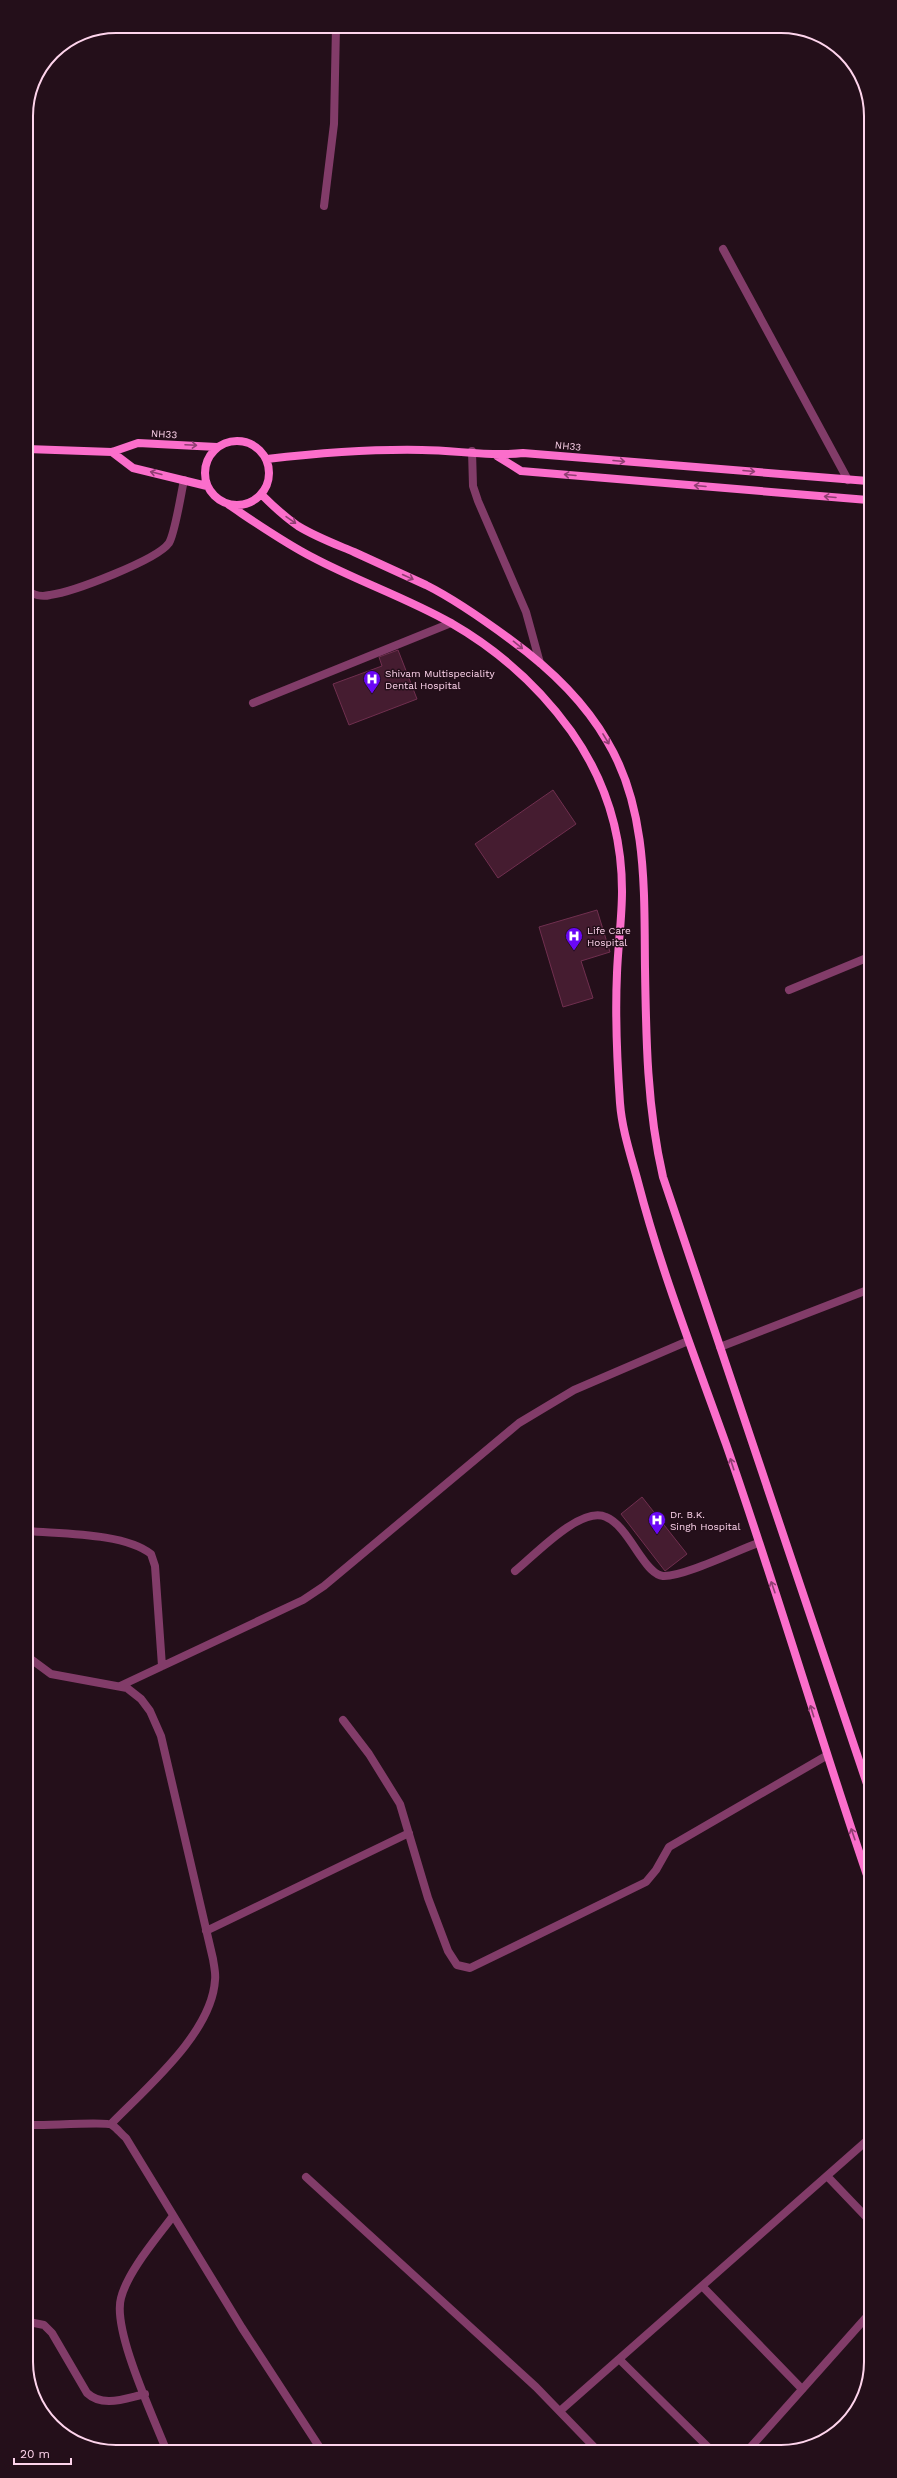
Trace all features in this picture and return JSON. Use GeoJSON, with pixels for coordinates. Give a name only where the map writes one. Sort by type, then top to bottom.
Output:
{"type":"FeatureCollection","features":[{"type":"Feature","properties":{"kind":"main road"},"geometry":{"type":"LineString","coordinates":[[229,505],[241,505],[252,502],[262,495],[268,484],[270,472],[267,459],[258,448],[245,441],[230,441],[217,447],[208,458],[204,472],[207,486],[216,498],[306,554],[451,623],[508,662],[552,708],[571,732],[600,782],[614,819],[619,848],[622,893],[616,974],[620,1107],[627,1142],[646,1215],[688,1341],[725,1443],[789,1635],[826,1756],[864,1867]]}},
{"type":"Feature","properties":{"kind":"main road","name":"NH33"},"geometry":{"type":"LineString","coordinates":[[33,450],[112,452],[138,443],[217,447]]}},
{"type":"Feature","properties":{"kind":"main road","name":"NH33"},"geometry":{"type":"LineString","coordinates":[[267,459],[352,451],[472,452],[497,456],[523,453],[864,481]]}},
{"type":"Feature","properties":{"kind":"main road"},"geometry":{"type":"LineString","coordinates":[[112,452],[133,468],[207,486]]}},
{"type":"Feature","properties":{"kind":"main road"},"geometry":{"type":"LineString","coordinates":[[497,456],[522,471],[864,500]]}},
{"type":"Feature","properties":{"kind":"main road"},"geometry":{"type":"LineString","coordinates":[[262,495],[284,515],[312,534],[428,586],[486,622],[540,663],[592,717],[608,742],[623,775],[635,812],[644,884],[647,1044],[652,1125],[663,1177],[864,1775]]}},
{"type":"Feature","properties":{"kind":"street"},"geometry":{"type":"LineString","coordinates":[[324,206],[334,124],[336,33]]}},
{"type":"Feature","properties":{"kind":"street"},"geometry":{"type":"LineString","coordinates":[[723,249],[848,480]]}},
{"type":"Feature","properties":{"kind":"street"},"geometry":{"type":"LineString","coordinates":[[472,452],[473,486],[478,501],[526,612],[540,663]]}},
{"type":"Feature","properties":{"kind":"street"},"geometry":{"type":"LineString","coordinates":[[33,594],[49,596],[72,589],[149,559],[162,551],[170,541],[184,480]]}},
{"type":"Feature","properties":{"kind":"street"},"geometry":{"type":"LineString","coordinates":[[253,703],[451,623]]}},
{"type":"Feature","properties":{"kind":"street"},"geometry":{"type":"LineString","coordinates":[[789,990],[864,959]]}},
{"type":"Feature","properties":{"kind":"street"},"geometry":{"type":"LineString","coordinates":[[720,1347],[864,1291]]}},
{"type":"Feature","properties":{"kind":"street"},"geometry":{"type":"LineString","coordinates":[[120,1686],[303,1600],[324,1586],[519,1423],[550,1403],[587,1384],[688,1341]]}},
{"type":"Feature","properties":{"kind":"street"},"geometry":{"type":"LineString","coordinates":[[515,1571],[565,1529],[580,1519],[595,1515],[606,1516],[615,1524],[650,1568],[660,1576],[671,1576],[684,1572],[758,1543]]}},
{"type":"Feature","properties":{"kind":"street"},"geometry":{"type":"LineString","coordinates":[[33,1532],[118,1540],[133,1544],[151,1554],[155,1566],[162,1666]]}},
{"type":"Feature","properties":{"kind":"street"},"geometry":{"type":"LineString","coordinates":[[33,1661],[51,1674],[127,1688],[141,1699],[150,1711],[161,1736],[206,1930],[215,1980],[211,2002],[202,2022],[188,2044],[112,2124]]}},
{"type":"Feature","properties":{"kind":"street"},"geometry":{"type":"LineString","coordinates":[[343,1720],[389,1785],[400,1804],[421,1878],[448,1950],[457,1965],[470,1968],[646,1882],[656,1870],[669,1847],[826,1756]]}},
{"type":"Feature","properties":{"kind":"street"},"geometry":{"type":"LineString","coordinates":[[206,1930],[409,1833]]}},
{"type":"Feature","properties":{"kind":"street"},"geometry":{"type":"LineString","coordinates":[[33,2125],[60,2126],[97,2122],[112,2124],[126,2138],[173,2216],[318,2445]]}},
{"type":"Feature","properties":{"kind":"street"},"geometry":{"type":"LineString","coordinates":[[560,2411],[864,2143]]}},
{"type":"Feature","properties":{"kind":"street"},"geometry":{"type":"LineString","coordinates":[[827,2176],[864,2215]]}},
{"type":"Feature","properties":{"kind":"street"},"geometry":{"type":"LineString","coordinates":[[306,2177],[530,2382],[592,2445]]}},
{"type":"Feature","properties":{"kind":"street"},"geometry":{"type":"LineString","coordinates":[[164,2445],[122,2332],[119,2314],[121,2298],[133,2273],[173,2216]]}},
{"type":"Feature","properties":{"kind":"street"},"geometry":{"type":"LineString","coordinates":[[702,2286],[802,2389]]}},
{"type":"Feature","properties":{"kind":"street"},"geometry":{"type":"LineString","coordinates":[[753,2445],[864,2320]]}},
{"type":"Feature","properties":{"kind":"street"},"geometry":{"type":"LineString","coordinates":[[33,2323],[44,2325],[52,2333],[87,2393],[94,2399],[108,2402],[145,2394]]}},
{"type":"Feature","properties":{"kind":"street"},"geometry":{"type":"LineString","coordinates":[[619,2359],[706,2445]]}},
{"type":"Feature","properties":{"kind":"building"},"geometry":{"type":"Polygon","coordinates":[[[398,650],[417,699],[349,725],[333,684],[382,666],[379,657],[398,650]]]}},
{"type":"Feature","properties":{"kind":"building"},"geometry":{"type":"Polygon","coordinates":[[[553,790],[576,824],[498,878],[475,844],[553,790]]]}},
{"type":"Feature","properties":{"kind":"building"},"geometry":{"type":"Polygon","coordinates":[[[597,910],[610,952],[581,961],[593,998],[563,1007],[539,927],[597,910]]]}},
{"type":"Feature","properties":{"kind":"building"},"geometry":{"type":"Polygon","coordinates":[[[642,1497],[687,1554],[665,1571],[621,1514],[642,1497]]]}},
{"type":"Feature","properties":{"kind":"place","name":"Shivam Multispeciality Dental Hospital"},"geometry":{"type":"Point","coordinates":[372,694]}},
{"type":"Feature","properties":{"kind":"place","name":"Life Care Hospital"},"geometry":{"type":"Point","coordinates":[574,951]}},
{"type":"Feature","properties":{"kind":"place","name":"Dr. B.K. Singh Hospital"},"geometry":{"type":"Point","coordinates":[657,1535]}}]}
